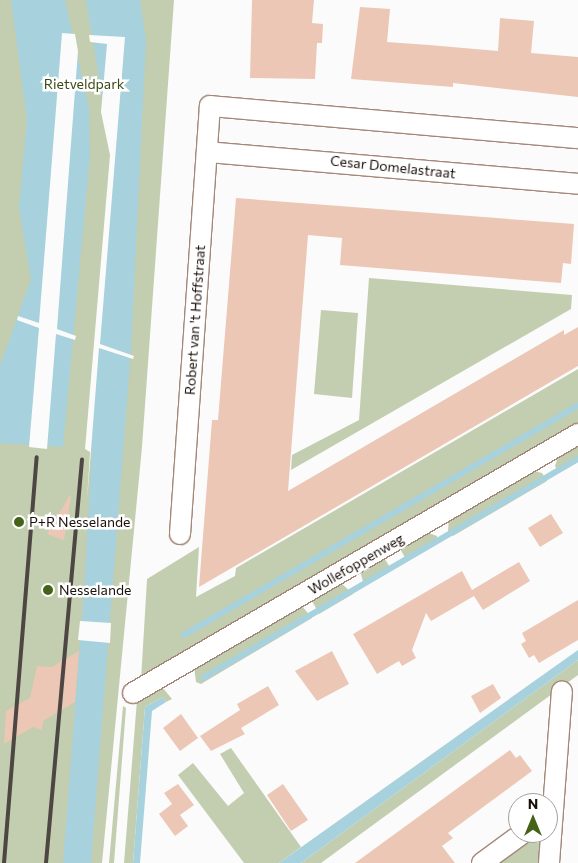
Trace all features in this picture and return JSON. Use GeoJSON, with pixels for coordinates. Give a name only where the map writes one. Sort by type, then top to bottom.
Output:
{"type":"FeatureCollection","features":[{"type":"Feature","properties":{"kind":"street","name":"Robert van 't Hoffstraat"},"geometry":{"type":"LineString","coordinates":[[180,534],[210,106],[578,138]]}},
{"type":"Feature","properties":{"kind":"street","name":"Cesar Domelastraat"},"geometry":{"type":"LineString","coordinates":[[207,152],[578,184]]}},
{"type":"Feature","properties":{"kind":"street","name":"Wollefoppenweg"},"geometry":{"type":"LineString","coordinates":[[133,693],[578,434]]}},
{"type":"Feature","properties":{"kind":"street"},"geometry":{"type":"LineString","coordinates":[[553,793],[562,691]]}},
{"type":"Feature","properties":{"kind":"street"},"geometry":{"type":"LineString","coordinates":[[482,863],[509,843]]}},
{"type":"Feature","properties":{"kind":"street"},"geometry":{"type":"LineString","coordinates":[[549,863],[550,843]]}},
{"type":"Feature","properties":{"kind":"green space","name":"Rietveldpark"},"geometry":{"type":"Polygon","coordinates":[[[0,0],[174,0],[142,447],[102,863],[0,863],[0,0]]]}},
{"type":"Feature","properties":{"kind":"green space"},"geometry":{"type":"Polygon","coordinates":[[[369,278],[572,295],[571,309],[291,470],[292,455],[359,420],[369,278]]]}},
{"type":"Feature","properties":{"kind":"green space"},"geometry":{"type":"Polygon","coordinates":[[[321,310],[358,313],[352,398],[314,394],[321,310]]]}},
{"type":"Feature","properties":{"kind":"green space"},"geometry":{"type":"Polygon","coordinates":[[[578,369],[578,426],[141,680],[147,579],[199,547],[196,597],[235,576],[236,568],[578,369]]]}},
{"type":"Feature","properties":{"kind":"green space"},"geometry":{"type":"Polygon","coordinates":[[[578,443],[578,462],[559,473],[555,466],[559,454],[578,443]]]}},
{"type":"Feature","properties":{"kind":"green space"},"geometry":{"type":"Polygon","coordinates":[[[530,470],[542,473],[547,481],[453,536],[448,531],[449,518],[530,470]]]}},
{"type":"Feature","properties":{"kind":"green space"},"geometry":{"type":"Polygon","coordinates":[[[426,532],[437,536],[438,542],[407,561],[399,547],[426,532]]]}},
{"type":"Feature","properties":{"kind":"green space"},"geometry":{"type":"Polygon","coordinates":[[[383,556],[391,569],[364,585],[360,571],[383,556]]]}},
{"type":"Feature","properties":{"kind":"green space"},"geometry":{"type":"Polygon","coordinates":[[[340,582],[353,594],[319,614],[311,599],[340,582]]]}},
{"type":"Feature","properties":{"kind":"green space"},"geometry":{"type":"Polygon","coordinates":[[[301,605],[312,618],[201,684],[196,682],[194,667],[301,605]]]}},
{"type":"Feature","properties":{"kind":"green space"},"geometry":{"type":"Polygon","coordinates":[[[578,660],[578,675],[321,863],[301,863],[578,660]]]}},
{"type":"Feature","properties":{"kind":"green space"},"geometry":{"type":"Polygon","coordinates":[[[162,687],[172,699],[166,702],[163,697],[145,707],[133,863],[124,863],[137,700],[162,687]]]}},
{"type":"Feature","properties":{"kind":"green space"},"geometry":{"type":"Polygon","coordinates":[[[123,706],[126,708],[114,863],[109,863],[123,706]]]}},
{"type":"Feature","properties":{"kind":"green space"},"geometry":{"type":"Polygon","coordinates":[[[231,748],[301,847],[279,863],[244,863],[178,775],[193,763],[228,806],[244,793],[220,754],[231,748]]]}},
{"type":"Feature","properties":{"kind":"green space"},"geometry":{"type":"Polygon","coordinates":[[[525,843],[541,844],[542,863],[495,863],[525,843]]]}},
{"type":"Feature","properties":{"kind":"water"},"geometry":{"type":"Polygon","coordinates":[[[11,0],[65,0],[89,108],[90,155],[63,447],[0,443],[0,366],[31,279],[19,207],[27,120],[11,0]]]}},
{"type":"Feature","properties":{"kind":"water"},"geometry":{"type":"Polygon","coordinates":[[[86,0],[140,0],[146,40],[131,349],[91,863],[63,863],[84,592],[92,450],[88,449],[112,155],[86,0]]]}},
{"type":"Feature","properties":{"kind":"water"},"geometry":{"type":"Polygon","coordinates":[[[578,650],[578,660],[301,863],[279,863],[578,650]]]}},
{"type":"Feature","properties":{"kind":"water"},"geometry":{"type":"Polygon","coordinates":[[[163,697],[166,702],[152,711],[140,863],[133,863],[145,707],[163,697]]]}},
{"type":"Feature","properties":{"kind":"pier"},"geometry":{"type":"Polygon","coordinates":[[[62,33],[75,34],[78,51],[57,329],[76,336],[75,340],[56,334],[47,449],[29,447],[39,328],[17,320],[18,316],[39,323],[62,33]]]}},
{"type":"Feature","properties":{"kind":"pier"},"geometry":{"type":"Polygon","coordinates":[[[89,35],[125,37],[100,344],[134,356],[133,359],[99,348],[87,501],[90,452],[85,449],[110,155],[101,112],[107,44],[90,42],[89,35]]]}},
{"type":"Feature","properties":{"kind":"pier"},"geometry":{"type":"Polygon","coordinates":[[[80,621],[111,623],[110,643],[78,640],[80,621]]]}},
{"type":"Feature","properties":{"kind":"building"},"geometry":{"type":"Polygon","coordinates":[[[252,0],[314,0],[312,23],[323,24],[322,43],[317,43],[315,79],[250,78],[252,0]]]}},
{"type":"Feature","properties":{"kind":"building"},"geometry":{"type":"Polygon","coordinates":[[[360,7],[390,9],[387,42],[498,51],[500,18],[534,21],[531,53],[578,57],[578,97],[453,83],[453,87],[351,79],[360,7]]]}},
{"type":"Feature","properties":{"kind":"building"},"geometry":{"type":"Polygon","coordinates":[[[236,198],[574,224],[571,264],[563,263],[561,283],[340,265],[342,238],[308,235],[288,491],[564,330],[564,335],[578,327],[578,366],[199,587],[212,420],[218,420],[236,198]]]}},
{"type":"Feature","properties":{"kind":"building"},"geometry":{"type":"Polygon","coordinates":[[[71,496],[64,540],[47,534],[71,496]]]}},
{"type":"Feature","properties":{"kind":"building"},"geometry":{"type":"Polygon","coordinates":[[[551,514],[563,533],[540,547],[528,528],[551,514]]]}},
{"type":"Feature","properties":{"kind":"building"},"geometry":{"type":"Polygon","coordinates":[[[519,562],[530,581],[483,610],[474,596],[431,621],[426,613],[412,650],[416,658],[402,666],[399,661],[377,674],[353,634],[462,571],[472,590],[519,562]]]}},
{"type":"Feature","properties":{"kind":"building"},"geometry":{"type":"Polygon","coordinates":[[[578,600],[578,640],[539,663],[534,655],[529,658],[521,644],[526,641],[522,633],[578,600]]]}},
{"type":"Feature","properties":{"kind":"building"},"geometry":{"type":"Polygon","coordinates":[[[79,651],[75,702],[43,721],[42,730],[33,727],[4,744],[6,711],[30,698],[37,666],[52,667],[79,651]]]}},
{"type":"Feature","properties":{"kind":"building"},"geometry":{"type":"Polygon","coordinates":[[[332,651],[349,684],[317,701],[295,671],[332,651]]]}},
{"type":"Feature","properties":{"kind":"building"},"geometry":{"type":"Polygon","coordinates":[[[493,684],[501,698],[480,713],[471,696],[493,684]]]}},
{"type":"Feature","properties":{"kind":"building"},"geometry":{"type":"Polygon","coordinates":[[[268,686],[279,705],[241,728],[245,734],[211,751],[200,736],[240,710],[237,704],[268,686]]]}},
{"type":"Feature","properties":{"kind":"building"},"geometry":{"type":"Polygon","coordinates":[[[181,714],[198,738],[180,751],[163,728],[181,714]]]}},
{"type":"Feature","properties":{"kind":"building"},"geometry":{"type":"Polygon","coordinates":[[[510,750],[516,758],[520,755],[532,771],[448,833],[453,838],[442,846],[455,863],[355,863],[510,750]]]}},
{"type":"Feature","properties":{"kind":"building"},"geometry":{"type":"Polygon","coordinates":[[[178,784],[194,805],[180,815],[188,826],[175,836],[159,814],[172,804],[164,793],[178,784]]]}},
{"type":"Feature","properties":{"kind":"building"},"geometry":{"type":"Polygon","coordinates":[[[283,784],[308,820],[291,831],[267,795],[283,784]]]}},
{"type":"Feature","properties":{"kind":"waterway"},"geometry":{"type":"LineString","coordinates":[[184,635],[578,406]]}},
{"type":"Feature","properties":{"kind":"waterway"},"geometry":{"type":"LineString","coordinates":[[203,678],[578,459]]}},
{"type":"Feature","properties":{"kind":"railway"},"geometry":{"type":"LineString","coordinates":[[4,863],[37,457]]}},
{"type":"Feature","properties":{"kind":"railway"},"geometry":{"type":"LineString","coordinates":[[46,863],[82,460]]}},
{"type":"Feature","properties":{"kind":"place","name":"P+R Nesselande"},"geometry":{"type":"Point","coordinates":[19,522]}},
{"type":"Feature","properties":{"kind":"place","name":"Nesselande"},"geometry":{"type":"Point","coordinates":[48,590]}}]}
